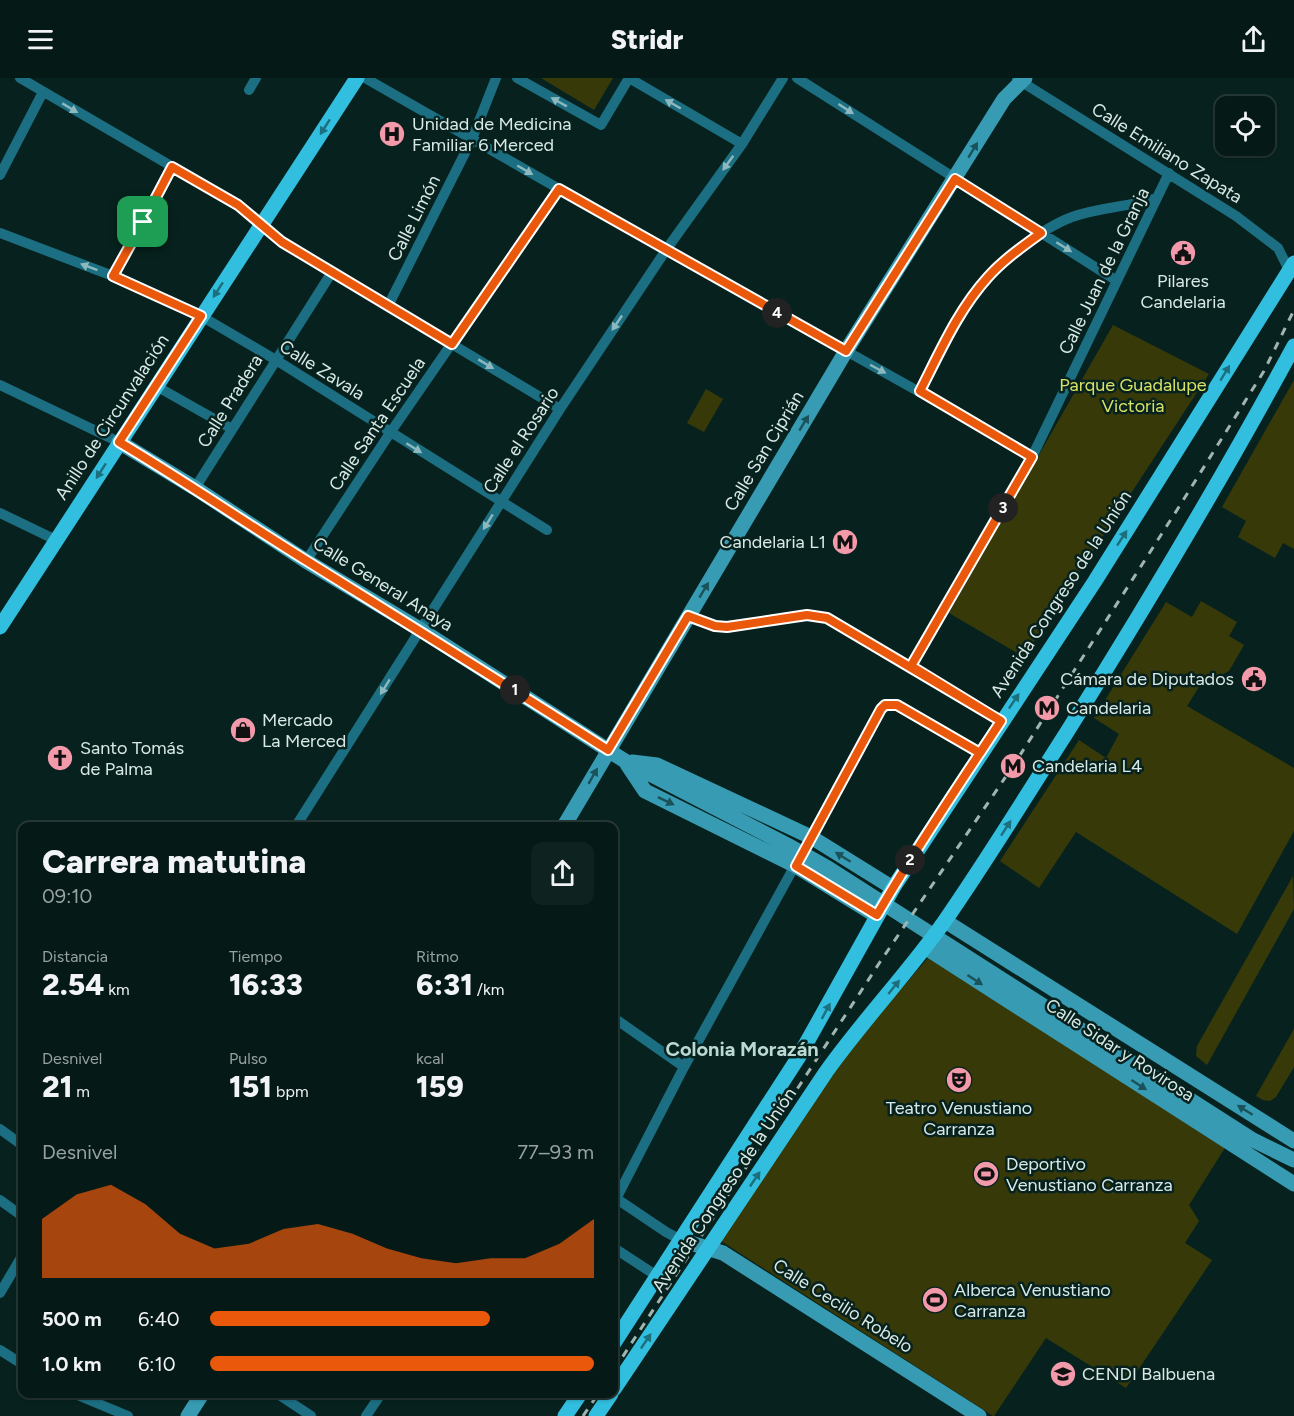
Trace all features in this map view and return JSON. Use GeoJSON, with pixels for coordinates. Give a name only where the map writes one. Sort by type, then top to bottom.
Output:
{"type":"FeatureCollection","features":[{"type":"Feature","properties":{"kind":"main road","name":"Anillo de Circunvalación"},"geometry":{"type":"LineString","coordinates":[[0,627],[357,78]]}},
{"type":"Feature","properties":{"kind":"main road","name":"Avenida Congreso de la Unión"},"geometry":{"type":"LineString","coordinates":[[618,1337],[814,1032],[892,888],[1151,494],[1292,266]]}},
{"type":"Feature","properties":{"kind":"main road","name":"Avenida Congreso de la Unión"},"geometry":{"type":"LineString","coordinates":[[618,1383],[843,1049],[926,948],[1006,828],[1122,644],[1250,427],[1294,346]]}},
{"type":"Feature","properties":{"kind":"main road"},"geometry":{"type":"LineString","coordinates":[[565,1416],[577,1398]]}},
{"type":"Feature","properties":{"kind":"main road","name":"Avenida Congreso de la Unión"},"geometry":{"type":"LineString","coordinates":[[596,1416],[608,1398]]}},
{"type":"Feature","properties":{"kind":"street"},"geometry":{"type":"LineString","coordinates":[[20,78],[238,205],[282,242],[560,409]]}},
{"type":"Feature","properties":{"kind":"street"},"geometry":{"type":"LineString","coordinates":[[249,90],[256,78]]}},
{"type":"Feature","properties":{"kind":"street"},"geometry":{"type":"LineString","coordinates":[[365,78],[666,250],[920,391],[1032,457]]}},
{"type":"Feature","properties":{"kind":"street","name":"Calle Limón"},"geometry":{"type":"LineString","coordinates":[[388,306],[471,139],[496,78]]}},
{"type":"Feature","properties":{"kind":"street"},"geometry":{"type":"LineString","coordinates":[[517,78],[601,125],[629,78],[742,144]]}},
{"type":"Feature","properties":{"kind":"street","name":"Calle el Rosario"},"geometry":{"type":"LineString","coordinates":[[299,822],[560,409],[666,250],[742,144],[783,78]]}},
{"type":"Feature","properties":{"kind":"street"},"geometry":{"type":"LineString","coordinates":[[797,78],[1117,281]]}},
{"type":"Feature","properties":{"kind":"street","name":"Calle San Ciprián"},"geometry":{"type":"LineString","coordinates":[[566,822],[846,351],[1017,79]]}},
{"type":"Feature","properties":{"kind":"street","name":"Calle Emiliano Zapata"},"geometry":{"type":"LineString","coordinates":[[1017,79],[1236,216],[1278,248],[1292,266]]}},
{"type":"Feature","properties":{"kind":"street"},"geometry":{"type":"LineString","coordinates":[[0,174],[43,92]]}},
{"type":"Feature","properties":{"kind":"street"},"geometry":{"type":"LineString","coordinates":[[113,276],[172,167]]}},
{"type":"Feature","properties":{"kind":"street","name":"Calle Juan de la Granja"},"geometry":{"type":"LineString","coordinates":[[911,666],[1032,457],[1169,173]]}},
{"type":"Feature","properties":{"kind":"street","name":"Calle Santa Escuela"},"geometry":{"type":"LineString","coordinates":[[306,561],[390,433],[559,189]]}},
{"type":"Feature","properties":{"kind":"street"},"geometry":{"type":"LineString","coordinates":[[920,391],[969,300],[1008,258],[1041,233],[1070,218],[1102,208],[1157,198]]}},
{"type":"Feature","properties":{"kind":"street","name":"Calle Zavala"},"geometry":{"type":"LineString","coordinates":[[0,233],[113,276],[201,316],[276,360],[547,530]]}},
{"type":"Feature","properties":{"kind":"street","name":"Calle Pradera"},"geometry":{"type":"LineString","coordinates":[[195,488],[332,272]]}},
{"type":"Feature","properties":{"kind":"street"},"geometry":{"type":"LineString","coordinates":[[0,385],[119,442]]}},
{"type":"Feature","properties":{"kind":"street"},"geometry":{"type":"LineString","coordinates":[[156,386],[232,429]]}},
{"type":"Feature","properties":{"kind":"street","name":"Calle General Anaya"},"geometry":{"type":"LineString","coordinates":[[119,442],[195,488],[306,561],[421,630],[651,777]]}},
{"type":"Feature","properties":{"kind":"street"},"geometry":{"type":"LineString","coordinates":[[0,513],[56,540]]}},
{"type":"Feature","properties":{"kind":"street"},"geometry":{"type":"LineString","coordinates":[[688,616],[715,626],[727,627],[807,615],[827,618],[1001,721]]}},
{"type":"Feature","properties":{"kind":"street"},"geometry":{"type":"LineString","coordinates":[[618,1192],[684,1067],[885,705],[897,705],[980,753]]}},
{"type":"Feature","properties":{"kind":"street","name":"Calle General Anaya"},"geometry":{"type":"LineString","coordinates":[[625,762],[657,765],[811,837],[892,888]]}},
{"type":"Feature","properties":{"kind":"street","name":"Calle General Anaya"},"geometry":{"type":"LineString","coordinates":[[625,762],[645,791],[796,866],[877,915]]}},
{"type":"Feature","properties":{"kind":"street","name":"Calle Sidar y Rovirosa"},"geometry":{"type":"LineString","coordinates":[[651,777],[828,868],[1253,1140]]}},
{"type":"Feature","properties":{"kind":"street","name":"Calle Sidar y Rovirosa"},"geometry":{"type":"LineString","coordinates":[[945,921],[1294,1141]]}},
{"type":"Feature","properties":{"kind":"street","name":"Calle Sidar y Rovirosa"},"geometry":{"type":"LineString","coordinates":[[926,948],[1294,1184]]}},
{"type":"Feature","properties":{"kind":"street"},"geometry":{"type":"LineString","coordinates":[[618,1021],[684,1067]]}},
{"type":"Feature","properties":{"kind":"street"},"geometry":{"type":"LineString","coordinates":[[0,1129],[18,1142]]}},
{"type":"Feature","properties":{"kind":"street"},"geometry":{"type":"LineString","coordinates":[[1253,1140],[1294,1160]]}},
{"type":"Feature","properties":{"kind":"street"},"geometry":{"type":"LineString","coordinates":[[1253,1140],[1294,1177]]}},
{"type":"Feature","properties":{"kind":"street"},"geometry":{"type":"LineString","coordinates":[[0,1200],[18,1213]]}},
{"type":"Feature","properties":{"kind":"street"},"geometry":{"type":"LineString","coordinates":[[618,1200],[681,1240]]}},
{"type":"Feature","properties":{"kind":"street","name":"Calle Cecilio Robelo"},"geometry":{"type":"LineString","coordinates":[[681,1240],[723,1253],[980,1416]]}},
{"type":"Feature","properties":{"kind":"street"},"geometry":{"type":"LineString","coordinates":[[618,1251],[657,1276]]}},
{"type":"Feature","properties":{"kind":"street"},"geometry":{"type":"LineString","coordinates":[[0,1293],[18,1263]]}},
{"type":"Feature","properties":{"kind":"street"},"geometry":{"type":"LineString","coordinates":[[0,1350],[18,1361]]}},
{"type":"Feature","properties":{"kind":"street"},"geometry":{"type":"LineString","coordinates":[[85,1398],[128,1416]]}},
{"type":"Feature","properties":{"kind":"street"},"geometry":{"type":"LineString","coordinates":[[188,1416],[199,1398]]}},
{"type":"Feature","properties":{"kind":"street"},"geometry":{"type":"LineString","coordinates":[[292,1398],[311,1416]]}},
{"type":"Feature","properties":{"kind":"street"},"geometry":{"type":"LineString","coordinates":[[366,1416],[378,1398]]}},
{"type":"Feature","properties":{"kind":"green space"},"geometry":{"type":"Polygon","coordinates":[[[541,78],[613,78],[594,110],[541,78]]]}},
{"type":"Feature","properties":{"kind":"green space","name":"Parque Guadalupe Victoria"},"geometry":{"type":"Polygon","coordinates":[[[1113,325],[1209,374],[1024,657],[949,613],[1113,325]]]}},
{"type":"Feature","properties":{"kind":"green space"},"geometry":{"type":"Polygon","coordinates":[[[1294,380],[1294,549],[1283,543],[1275,558],[1238,537],[1246,521],[1222,507],[1294,380]]]}},
{"type":"Feature","properties":{"kind":"green space"},"geometry":{"type":"Polygon","coordinates":[[[706,389],[723,399],[704,432],[687,423],[706,389]]]}},
{"type":"Feature","properties":{"kind":"green space"},"geometry":{"type":"Polygon","coordinates":[[[1201,601],[1237,622],[1229,636],[1244,645],[1229,671],[1199,687],[1187,706],[1294,768],[1294,831],[1237,934],[1076,832],[1039,888],[1000,861],[1079,740],[1106,758],[1119,734],[1094,718],[1166,602],[1192,617],[1201,601]]]}},
{"type":"Feature","properties":{"kind":"green space"},"geometry":{"type":"Polygon","coordinates":[[[1293,876],[1294,909],[1207,1065],[1196,1056],[1197,1046],[1293,876]]]}},
{"type":"Feature","properties":{"kind":"green space","name":"Deportivo Venustiano Carranza"},"geometry":{"type":"Polygon","coordinates":[[[928,958],[1228,1143],[1189,1205],[1199,1221],[1185,1243],[1212,1260],[1126,1388],[1046,1338],[993,1416],[721,1241],[826,1076],[928,958]]]}},
{"type":"Feature","properties":{"kind":"green space"},"geometry":{"type":"Polygon","coordinates":[[[1294,1029],[1294,1067],[1276,1097],[1270,1101],[1263,1100],[1256,1096],[1294,1029]]]}},
{"type":"Feature","properties":{"kind":"railway"},"geometry":{"type":"LineString","coordinates":[[618,1364],[880,962],[1013,766],[1264,371],[1294,310]]}},
{"type":"Feature","properties":{"kind":"railway"},"geometry":{"type":"LineString","coordinates":[[583,1416],[595,1398]]}},
{"type":"Feature","properties":{"kind":"place","name":"Unidad de Medicina Familiar 6 Merced"},"geometry":{"type":"Point","coordinates":[392,134]}},
{"type":"Feature","properties":{"kind":"place","name":"Pilares Candelaria"},"geometry":{"type":"Point","coordinates":[1183,253]}},
{"type":"Feature","properties":{"kind":"place","name":"Candelaria L1"},"geometry":{"type":"Point","coordinates":[845,542]}},
{"type":"Feature","properties":{"kind":"place","name":"Cámara de Diputados"},"geometry":{"type":"Point","coordinates":[1254,679]}},
{"type":"Feature","properties":{"kind":"place","name":"Candelaria"},"geometry":{"type":"Point","coordinates":[1047,708]}},
{"type":"Feature","properties":{"kind":"place","name":"Mercado La Merced"},"geometry":{"type":"Point","coordinates":[243,730]}},
{"type":"Feature","properties":{"kind":"place","name":"Santo Tomás de Palma"},"geometry":{"type":"Point","coordinates":[60,758]}},
{"type":"Feature","properties":{"kind":"place","name":"Candelaria L4"},"geometry":{"type":"Point","coordinates":[1013,766]}},
{"type":"Feature","properties":{"kind":"place","name":"Teatro Venustiano Carranza"},"geometry":{"type":"Point","coordinates":[959,1080]}},
{"type":"Feature","properties":{"kind":"place","name":"Deportivo Venustiano Carranza"},"geometry":{"type":"Point","coordinates":[986,1174]}},
{"type":"Feature","properties":{"kind":"place","name":"Alberca Venustiano Carranza"},"geometry":{"type":"Point","coordinates":[935,1300]}},
{"type":"Feature","properties":{"kind":"place","name":"CENDI Balbuena"},"geometry":{"type":"Point","coordinates":[1063,1374]}},
{"type":"Feature","properties":{"kind":"district","name":"Colonia Morazán"},"geometry":{"type":"Point","coordinates":[742,1049]}},
{"type":"Feature","properties":{"kind":"route"},"geometry":{"type":"LineString","coordinates":[[143,222],[113,276],[201,316],[119,442],[195,488],[306,561],[421,630],[608,750],[688,616],[715,626],[727,627],[807,615],[827,618],[1001,721],[892,888],[877,915],[796,866],[885,705],[897,705],[980,753],[1001,721],[911,666],[1032,457],[920,391],[969,300],[1008,258],[1041,233],[955,179],[846,351],[559,189],[452,344],[282,242],[249,212],[172,167],[143,222]]}}]}
